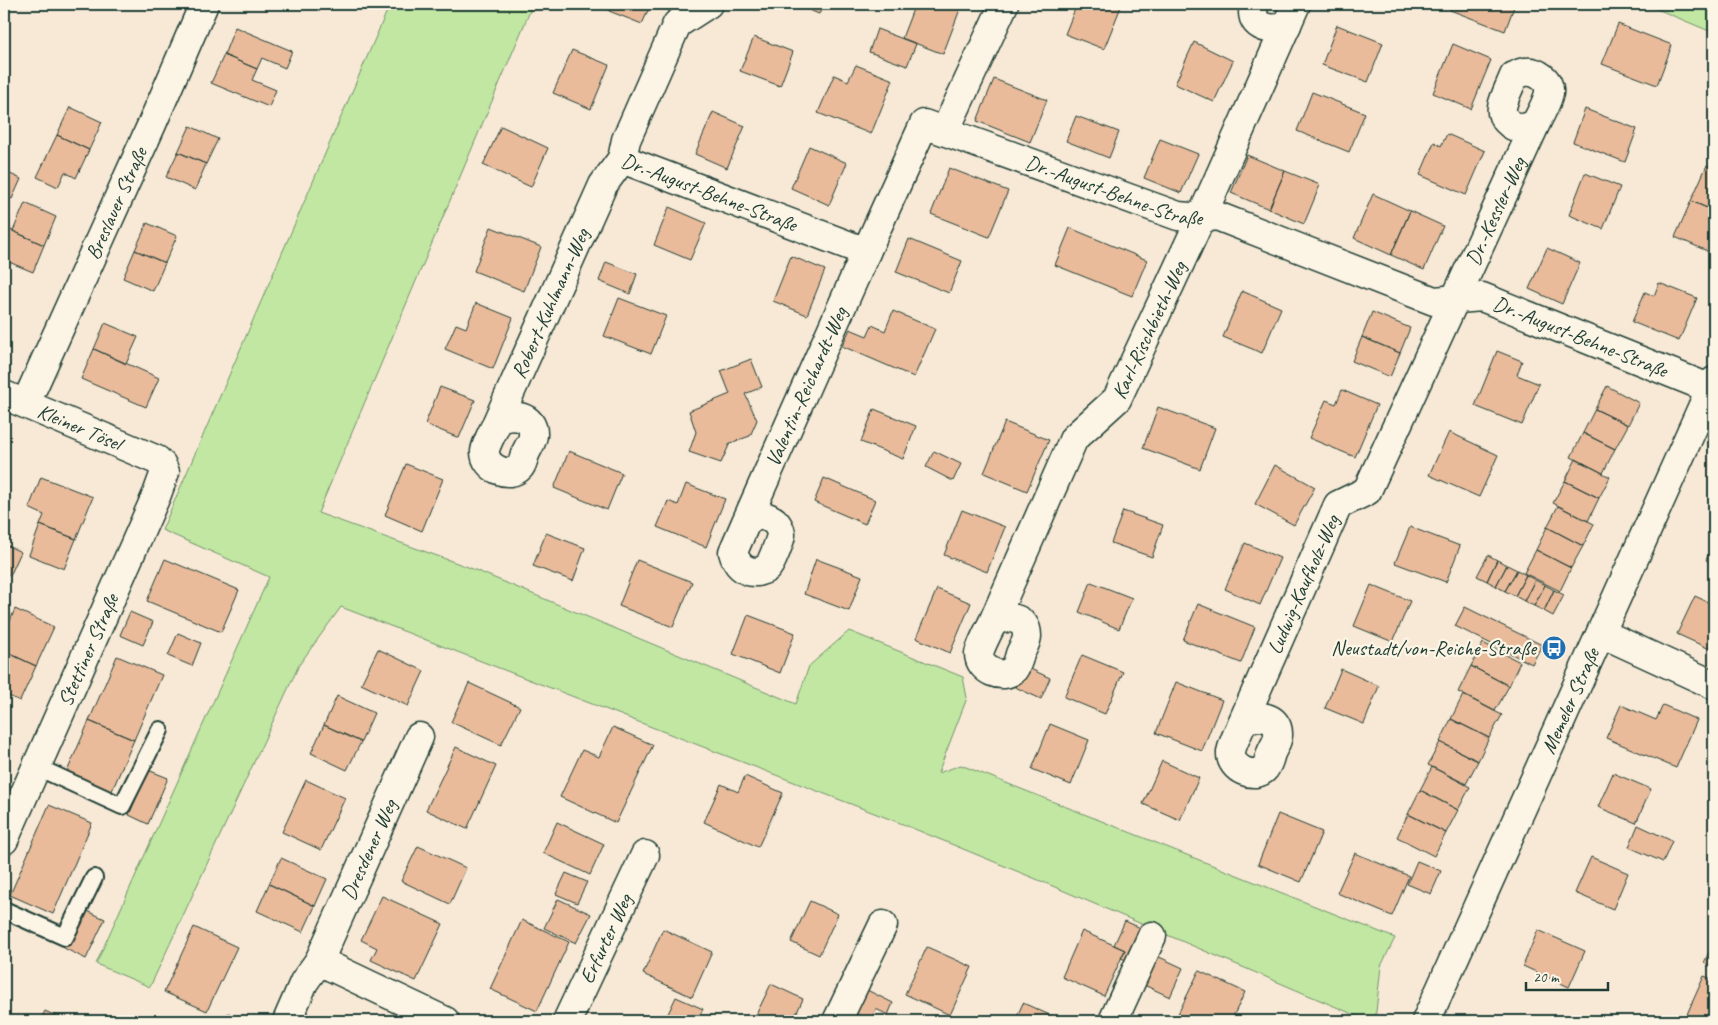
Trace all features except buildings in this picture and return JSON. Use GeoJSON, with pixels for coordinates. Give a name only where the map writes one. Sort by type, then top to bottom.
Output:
{"type":"FeatureCollection","features":[{"type":"Feature","properties":{"kind":"street","name":"Breslauer Straße"},"geometry":{"type":"LineString","coordinates":[[15,399],[148,133],[204,4]]}},
{"type":"Feature","properties":{"kind":"street"},"geometry":{"type":"LineString","coordinates":[[622,159],[626,140],[677,24],[708,4]]}},
{"type":"Feature","properties":{"kind":"street"},"geometry":{"type":"LineString","coordinates":[[945,131],[1004,4]]}},
{"type":"Feature","properties":{"kind":"street"},"geometry":{"type":"LineString","coordinates":[[1255,4],[1252,10],[1255,19],[1261,26],[1270,30],[1279,29],[1292,14]]}},
{"type":"Feature","properties":{"kind":"street","name":"Karl-Rischbieth-Weg"},"geometry":{"type":"LineString","coordinates":[[993,622],[1074,438],[1117,399],[1201,218],[1292,14]]}},
{"type":"Feature","properties":{"kind":"street","name":"Dr.-Kessler-Weg"},"geometry":{"type":"LineString","coordinates":[[1455,299],[1536,123]]}},
{"type":"Feature","properties":{"kind":"street","name":"Dr.-August-Behne-Straße"},"geometry":{"type":"LineString","coordinates":[[603,185],[622,159],[866,252],[924,124],[1178,216],[1201,218],[1217,216],[1434,301],[1482,296],[1712,385]]}},
{"type":"Feature","properties":{"kind":"street","name":"Robert-Kuhlmann-Weg"},"geometry":{"type":"LineString","coordinates":[[498,420],[603,185]]}},
{"type":"Feature","properties":{"kind":"street","name":"Valentin-Reichardt-Weg"},"geometry":{"type":"LineString","coordinates":[[746,522],[866,252]]}},
{"type":"Feature","properties":{"kind":"street","name":"Ludwig-Kaufholz-Weg"},"geometry":{"type":"LineString","coordinates":[[1243,721],[1338,505],[1367,491],[1455,299]]}},
{"type":"Feature","properties":{"kind":"street","name":"Memeler Straße"},"geometry":{"type":"LineString","coordinates":[[1426,1021],[1712,385]]}},
{"type":"Feature","properties":{"kind":"street","name":"Kleiner Tösel"},"geometry":{"type":"LineString","coordinates":[[15,399],[157,460]]}},
{"type":"Feature","properties":{"kind":"street","name":"Stettiner Straße"},"geometry":{"type":"LineString","coordinates":[[4,840],[163,480],[165,472],[157,460]]}},
{"type":"Feature","properties":{"kind":"street"},"geometry":{"type":"LineString","coordinates":[[1601,633],[1714,684]]}},
{"type":"Feature","properties":{"kind":"street","name":"Dresdener Weg"},"geometry":{"type":"LineString","coordinates":[[287,1021],[304,982],[318,961],[419,737]]}},
{"type":"Feature","properties":{"kind":"street","name":"Erfurter Weg"},"geometry":{"type":"LineString","coordinates":[[567,1021],[645,855]]}},
{"type":"Feature","properties":{"kind":"street"},"geometry":{"type":"LineString","coordinates":[[837,1021],[883,925]]}},
{"type":"Feature","properties":{"kind":"street"},"geometry":{"type":"LineString","coordinates":[[1113,1021],[1152,936]]}},
{"type":"Feature","properties":{"kind":"street"},"geometry":{"type":"LineString","coordinates":[[318,961],[445,1021]]}},
{"type":"Feature","properties":{"kind":"lane"},"geometry":{"type":"LineString","coordinates":[[37,766],[122,806],[160,730]]}},
{"type":"Feature","properties":{"kind":"lane"},"geometry":{"type":"LineString","coordinates":[[4,910],[65,937],[94,878]]}},
{"type":"Feature","properties":{"kind":"green space"},"geometry":{"type":"Polygon","coordinates":[[[390,4],[533,4],[318,513],[468,567],[796,704],[809,666],[849,631],[963,677],[967,698],[938,773],[961,765],[1395,938],[1381,966],[1375,1021],[1369,1021],[900,823],[341,607],[299,665],[150,987],[96,964],[269,577],[162,530],[390,4]]]}},
{"type":"Feature","properties":{"kind":"green space"},"geometry":{"type":"Polygon","coordinates":[[[1645,4],[1714,4],[1714,33],[1645,4]]]}},
{"type":"Feature","properties":{"kind":"place","name":"Neustadt/von-Reiche-Straße"},"geometry":{"type":"Point","coordinates":[1554,648]}}]}
